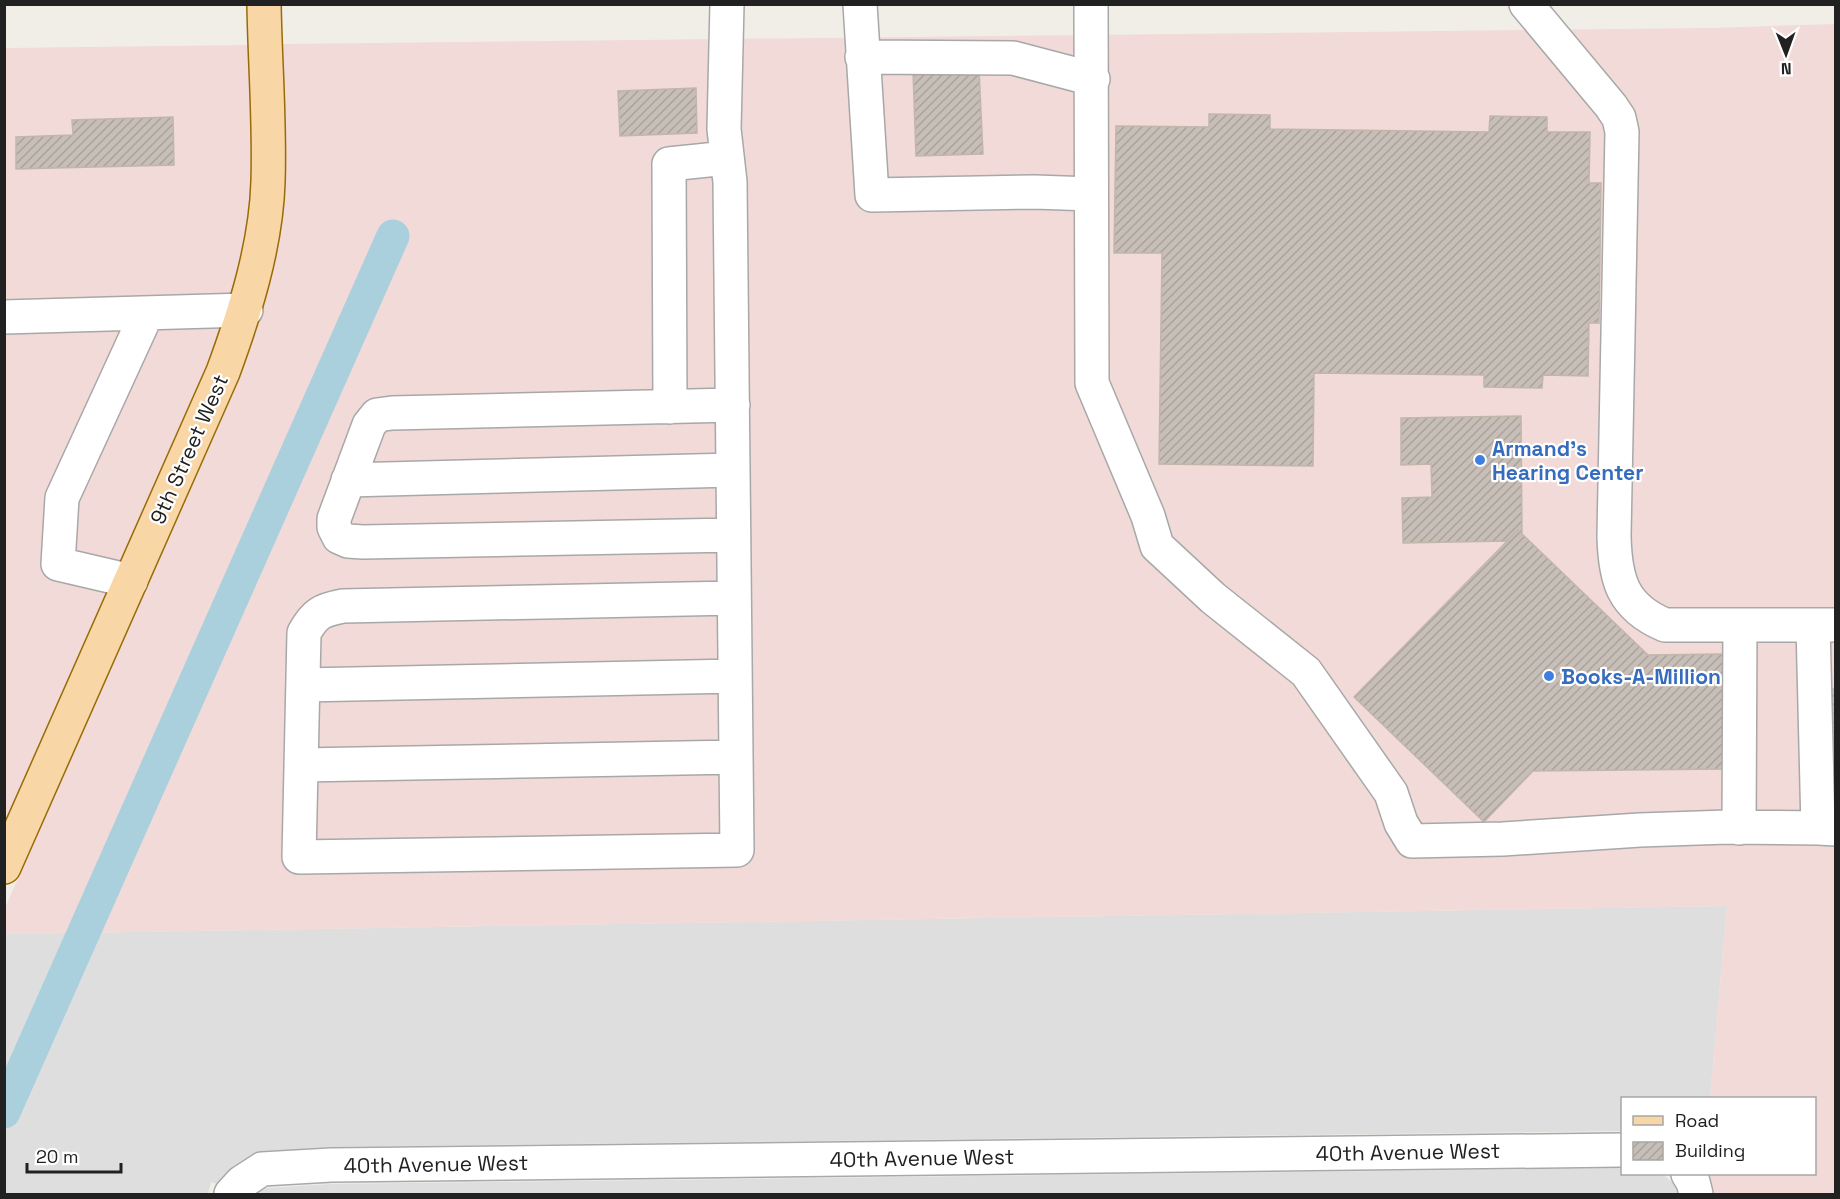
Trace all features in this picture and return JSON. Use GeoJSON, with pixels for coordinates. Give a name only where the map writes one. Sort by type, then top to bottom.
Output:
{"type":"FeatureCollection","features":[{"type":"Feature","properties":{"kind":"main road","name":"9th Street West"},"geometry":{"type":"LineString","coordinates":[[4,867],[223,372],[246,310],[264,222],[268,183],[264,4]]}},
{"type":"Feature","properties":{"kind":"street"},"geometry":{"type":"LineString","coordinates":[[727,4],[724,129],[730,182],[733,405],[736,850],[298,857],[304,633],[311,620],[323,610],[344,606],[734,598]]}},
{"type":"Feature","properties":{"kind":"street"},"geometry":{"type":"LineString","coordinates":[[860,4],[872,195],[1035,192],[1091,194]]}},
{"type":"Feature","properties":{"kind":"street"},"geometry":{"type":"LineString","coordinates":[[1091,4],[1093,79],[1092,383],[1148,516],[1157,546],[1213,598],[1306,672],[1391,793],[1401,824],[1412,841],[1503,839],[1640,830],[1827,829],[1824,625],[1665,625],[1637,609],[1625,595],[1618,580],[1614,536],[1622,132],[1619,118],[1611,106],[1526,4]]}},
{"type":"Feature","properties":{"kind":"street"},"geometry":{"type":"LineString","coordinates":[[862,57],[1013,58],[1093,79]]}},
{"type":"Feature","properties":{"kind":"street"},"geometry":{"type":"LineString","coordinates":[[670,407],[669,164],[727,158]]}},
{"type":"Feature","properties":{"kind":"street"},"geometry":{"type":"LineString","coordinates":[[4,317],[246,310]]}},
{"type":"Feature","properties":{"kind":"street"},"geometry":{"type":"LineString","coordinates":[[131,581],[58,564],[62,498],[147,313]]}},
{"type":"Feature","properties":{"kind":"street"},"geometry":{"type":"LineString","coordinates":[[733,405],[392,412],[377,416],[369,424],[334,519],[334,527],[339,537],[348,541],[363,542],[733,535]]}},
{"type":"Feature","properties":{"kind":"street"},"geometry":{"type":"LineString","coordinates":[[348,480],[733,470]]}},
{"type":"Feature","properties":{"kind":"street"},"geometry":{"type":"LineString","coordinates":[[1739,828],[1740,625]]}},
{"type":"Feature","properties":{"kind":"street"},"geometry":{"type":"LineString","coordinates":[[303,685],[735,676]]}},
{"type":"Feature","properties":{"kind":"street"},"geometry":{"type":"LineString","coordinates":[[301,765],[736,757]]}},
{"type":"Feature","properties":{"kind":"street","name":"40th Avenue West"},"geometry":{"type":"LineString","coordinates":[[231,1194],[242,1182],[262,1169],[331,1165],[1621,1150]]}},
{"type":"Feature","properties":{"kind":"street"},"geometry":{"type":"LineString","coordinates":[[1689,1175],[1696,1194]]}},
{"type":"Feature","properties":{"kind":"shaded area"},"geometry":{"type":"Polygon","coordinates":[[[1835,24],[1835,1194],[1713,1194],[1707,1175],[1816,1175],[1816,1097],[1710,1097],[1727,906],[5,934],[5,908],[238,381],[261,317],[280,227],[284,185],[282,44],[1711,28],[1835,24]]]}},
{"type":"Feature","properties":{"kind":"shaded area"},"geometry":{"type":"Polygon","coordinates":[[[249,45],[252,182],[248,219],[230,304],[208,365],[5,825],[5,48],[249,45]]]}},
{"type":"Feature","properties":{"kind":"shaded area"},"geometry":{"type":"Polygon","coordinates":[[[1727,906],[1710,1097],[1621,1097],[1621,1131],[330,1147],[253,1153],[233,1166],[217,1184],[211,1182],[208,1194],[5,1194],[4,934],[1727,906]]]}},
{"type":"Feature","properties":{"kind":"shaded area"},"geometry":{"type":"Polygon","coordinates":[[[1621,1168],[1621,1175],[1665,1176],[1674,1184],[1679,1194],[256,1194],[267,1188],[331,1184],[1621,1168]]]}},
{"type":"Feature","properties":{"kind":"building"},"geometry":{"type":"Polygon","coordinates":[[[979,69],[983,154],[916,156],[913,71],[979,69]]]}},
{"type":"Feature","properties":{"kind":"building"},"geometry":{"type":"Polygon","coordinates":[[[696,88],[697,133],[620,136],[618,91],[696,88]]]}},
{"type":"Feature","properties":{"kind":"building"},"geometry":{"type":"Polygon","coordinates":[[[1209,114],[1270,115],[1270,129],[1489,132],[1490,116],[1547,117],[1547,132],[1590,132],[1589,183],[1601,183],[1599,323],[1589,323],[1588,376],[1543,375],[1542,388],[1484,387],[1484,375],[1314,373],[1313,466],[1159,464],[1162,253],[1114,253],[1116,126],[1209,127],[1209,114]]]}},
{"type":"Feature","properties":{"kind":"building"},"geometry":{"type":"Polygon","coordinates":[[[173,117],[174,165],[16,169],[16,137],[73,135],[72,120],[173,117]]]}},
{"type":"Feature","properties":{"kind":"building"},"geometry":{"type":"Polygon","coordinates":[[[1521,416],[1522,534],[1518,530],[1506,541],[1403,543],[1402,498],[1432,497],[1431,464],[1401,465],[1401,418],[1521,416]]]}},
{"type":"Feature","properties":{"kind":"building","name":"Books-A-Million"},"geometry":{"type":"Polygon","coordinates":[[[1518,530],[1648,655],[1723,654],[1724,769],[1533,771],[1484,822],[1354,697],[1518,530]]]}},
{"type":"Feature","properties":{"kind":"building"},"geometry":{"type":"Polygon","coordinates":[[[1829,689],[1836,689],[1836,781],[1830,781],[1829,689]]]}},
{"type":"Feature","properties":{"kind":"waterway"},"geometry":{"type":"LineString","coordinates":[[4,1112],[393,236]]}},
{"type":"Feature","properties":{"kind":"place","name":"Armand's Hearing Center"},"geometry":{"type":"Point","coordinates":[1480,460]}},
{"type":"Feature","properties":{"kind":"place","name":"Books-A-Million"},"geometry":{"type":"Point","coordinates":[1549,676]}}]}
